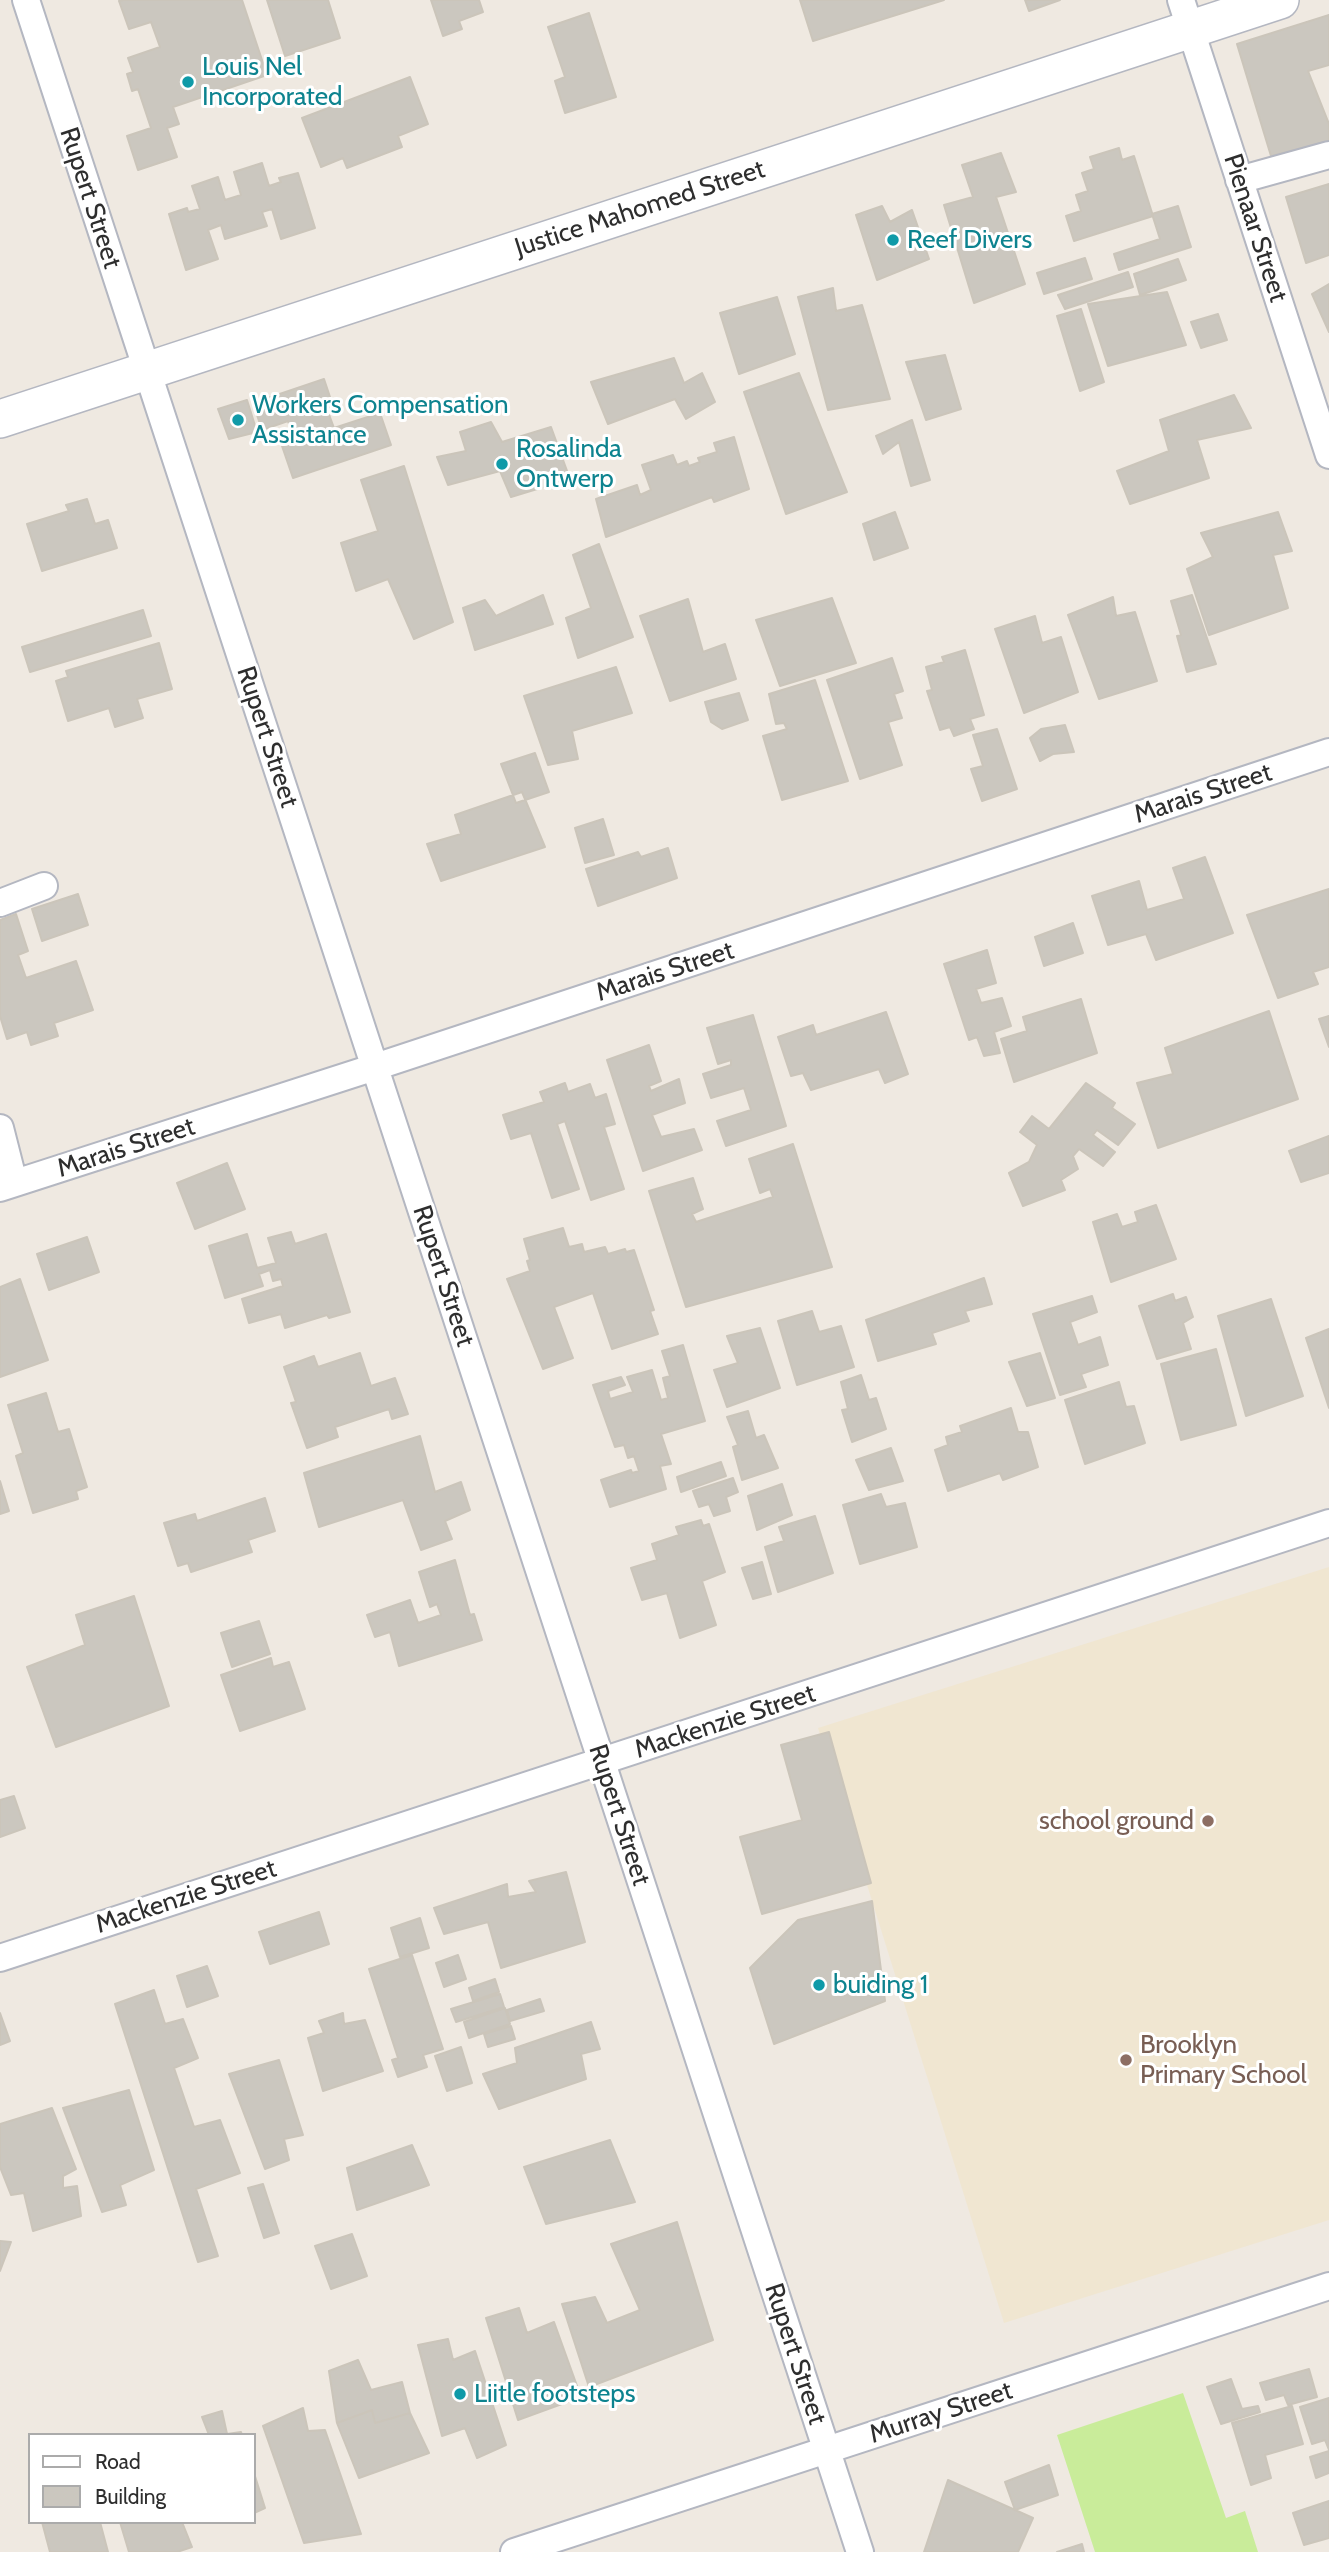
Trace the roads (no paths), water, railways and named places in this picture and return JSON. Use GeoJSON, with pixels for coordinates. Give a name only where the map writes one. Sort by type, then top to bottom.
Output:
{"type":"FeatureCollection","features":[{"type":"Feature","properties":{"kind":"main road","name":"Justice Mahomed Street"},"geometry":{"type":"LineString","coordinates":[[0,419],[1185,15],[1280,0]]}},
{"type":"Feature","properties":{"kind":"street","name":"Rupert Street"},"geometry":{"type":"LineString","coordinates":[[26,0],[860,2552]]}},
{"type":"Feature","properties":{"kind":"street","name":"Pienaar Street"},"geometry":{"type":"LineString","coordinates":[[1185,15],[1329,455]]}},
{"type":"Feature","properties":{"kind":"street"},"geometry":{"type":"LineString","coordinates":[[1239,180],[1329,155]]}},
{"type":"Feature","properties":{"kind":"street","name":"Marais Street"},"geometry":{"type":"LineString","coordinates":[[7,1186],[375,1068],[1329,752]]}},
{"type":"Feature","properties":{"kind":"street"},"geometry":{"type":"LineString","coordinates":[[0,903],[44,886]]}},
{"type":"Feature","properties":{"kind":"street"},"geometry":{"type":"LineString","coordinates":[[0,1128],[7,1186]]}},
{"type":"Feature","properties":{"kind":"street","name":"Mackenzie Street"},"geometry":{"type":"LineString","coordinates":[[0,1958],[1329,1523]]}},
{"type":"Feature","properties":{"kind":"street","name":"Murray Street"},"geometry":{"type":"LineString","coordinates":[[514,2552],[1329,2286]]}},
{"type":"Feature","properties":{"kind":"place","name":"Louis Nel Incorporated"},"geometry":{"type":"Point","coordinates":[188,82]}},
{"type":"Feature","properties":{"kind":"place","name":"Reef Divers"},"geometry":{"type":"Point","coordinates":[893,240]}},
{"type":"Feature","properties":{"kind":"place","name":"Workers Compensation Assistance"},"geometry":{"type":"Point","coordinates":[238,420]}},
{"type":"Feature","properties":{"kind":"place","name":"Rosalinda Ontwerp"},"geometry":{"type":"Point","coordinates":[502,464]}},
{"type":"Feature","properties":{"kind":"place","name":"school ground"},"geometry":{"type":"Point","coordinates":[1208,1821]}},
{"type":"Feature","properties":{"kind":"place","name":"buiding 1"},"geometry":{"type":"Point","coordinates":[819,1985]}},
{"type":"Feature","properties":{"kind":"place","name":"Brooklyn Primary School"},"geometry":{"type":"Point","coordinates":[1126,2060]}},
{"type":"Feature","properties":{"kind":"place","name":"Liitle footsteps"},"geometry":{"type":"Point","coordinates":[460,2394]}}]}
